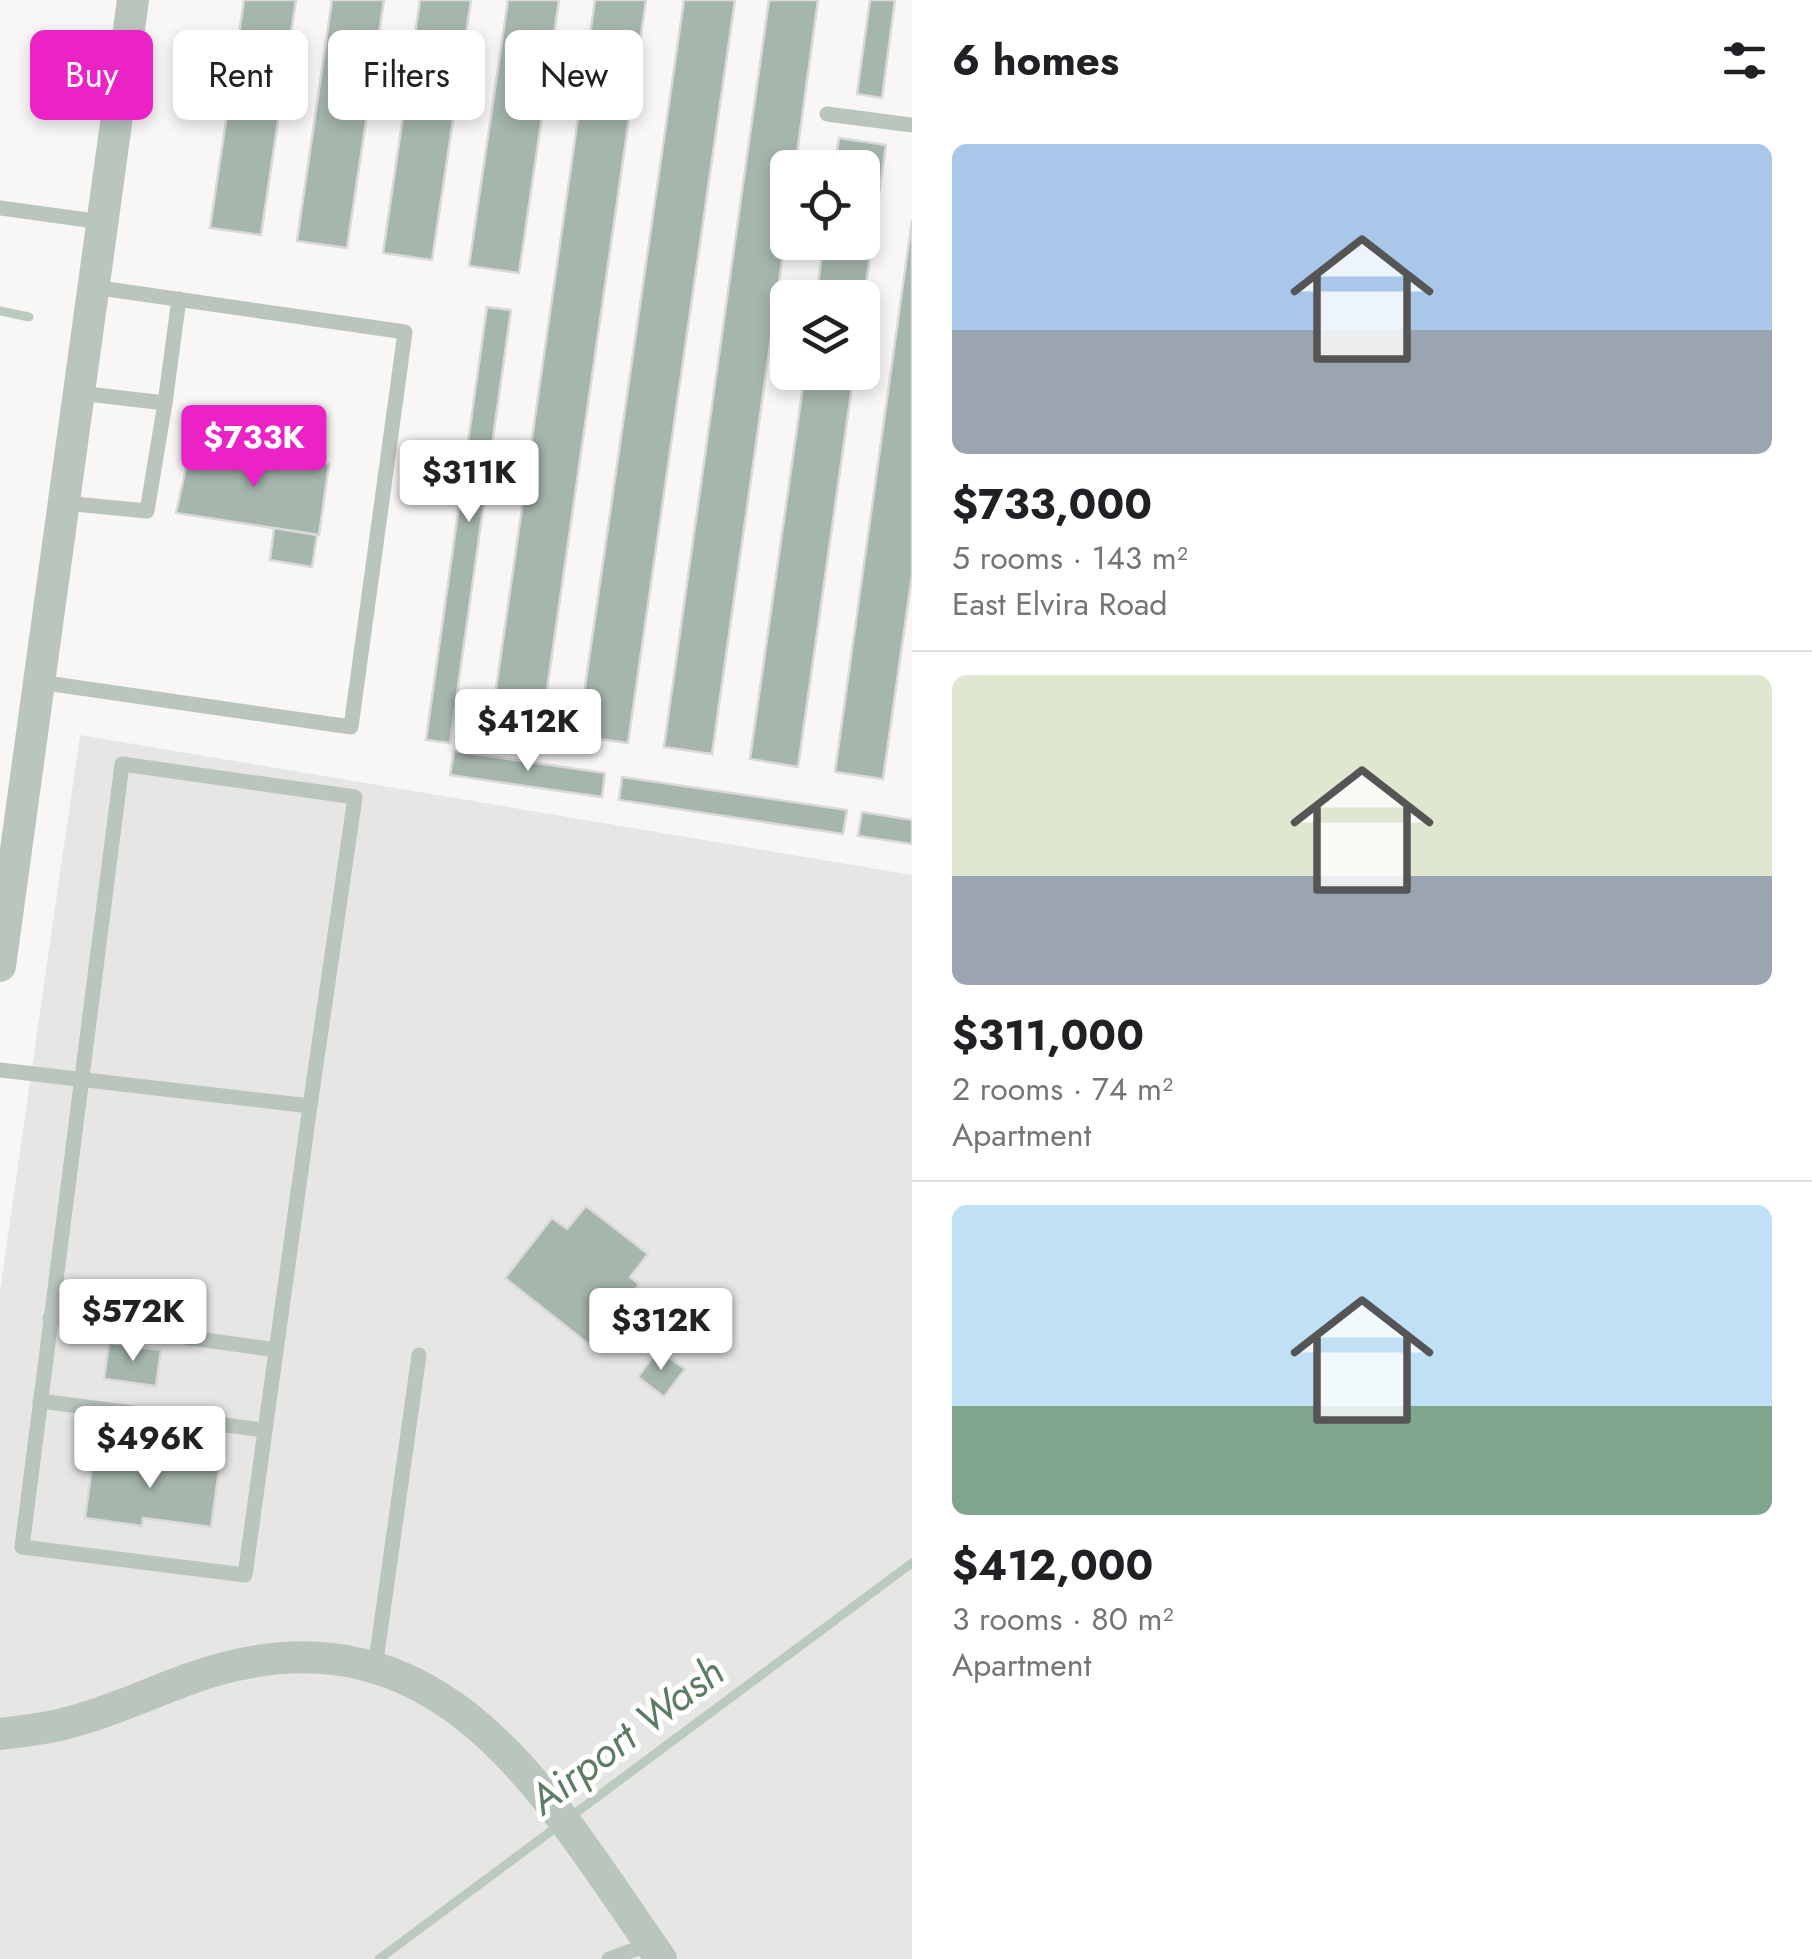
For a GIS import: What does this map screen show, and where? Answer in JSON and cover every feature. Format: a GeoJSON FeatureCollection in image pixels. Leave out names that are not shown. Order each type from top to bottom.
{"type":"FeatureCollection","features":[{"type":"Feature","properties":{"kind":"street"},"geometry":{"type":"LineString","coordinates":[[0,966],[133,0]]}},
{"type":"Feature","properties":{"kind":"street"},"geometry":{"type":"LineString","coordinates":[[0,1734],[68,1723],[231,1666],[305,1655],[375,1668],[442,1694],[522,1767],[656,1952]]}},
{"type":"Feature","properties":{"kind":"lane"},"geometry":{"type":"LineString","coordinates":[[827,114],[912,125]]}},
{"type":"Feature","properties":{"kind":"lane"},"geometry":{"type":"LineString","coordinates":[[0,208],[102,222]]}},
{"type":"Feature","properties":{"kind":"lane"},"geometry":{"type":"LineString","coordinates":[[39,682],[351,727],[405,332],[94,286]]}},
{"type":"Feature","properties":{"kind":"lane"},"geometry":{"type":"LineString","coordinates":[[64,504],[148,511],[179,299]]}},
{"type":"Feature","properties":{"kind":"lane"},"geometry":{"type":"LineString","coordinates":[[78,392],[165,403]]}},
{"type":"Feature","properties":{"kind":"lane"},"geometry":{"type":"LineString","coordinates":[[122,764],[354,796],[310,1106],[244,1575],[22,1546],[122,764]]}},
{"type":"Feature","properties":{"kind":"lane"},"geometry":{"type":"LineString","coordinates":[[0,1070],[310,1106]]}},
{"type":"Feature","properties":{"kind":"lane"},"geometry":{"type":"LineString","coordinates":[[50,1318],[276,1350]]}},
{"type":"Feature","properties":{"kind":"lane"},"geometry":{"type":"LineString","coordinates":[[375,1668],[419,1354]]}},
{"type":"Feature","properties":{"kind":"lane"},"geometry":{"type":"LineString","coordinates":[[40,1401],[264,1430]]}},
{"type":"Feature","properties":{"kind":"lane"},"geometry":{"type":"LineString","coordinates":[[609,1959],[656,1952]]}},
{"type":"Feature","properties":{"kind":"shaded area"},"geometry":{"type":"Polygon","coordinates":[[[80,735],[912,875],[912,1959],[0,1959],[0,1290],[80,735]]]}},
{"type":"Feature","properties":{"kind":"building"},"geometry":{"type":"Polygon","coordinates":[[[244,0],[296,0],[292,30],[240,30],[244,0]]]}},
{"type":"Feature","properties":{"kind":"building"},"geometry":{"type":"Polygon","coordinates":[[[332,0],[384,0],[380,30],[328,30],[328,120],[366,120],[347,248],[297,241],[332,0]]]}},
{"type":"Feature","properties":{"kind":"building"},"geometry":{"type":"Polygon","coordinates":[[[420,0],[471,0],[466,30],[416,30],[420,0]]]}},
{"type":"Feature","properties":{"kind":"building"},"geometry":{"type":"Polygon","coordinates":[[[508,0],[559,0],[555,30],[505,30],[505,120],[541,120],[519,273],[469,266],[508,0]]]}},
{"type":"Feature","properties":{"kind":"building"},"geometry":{"type":"Polygon","coordinates":[[[595,0],[646,0],[642,30],[591,30],[595,0]]]}},
{"type":"Feature","properties":{"kind":"building"},"geometry":{"type":"Polygon","coordinates":[[[684,0],[735,0],[628,743],[578,736],[684,0]]]}},
{"type":"Feature","properties":{"kind":"building"},"geometry":{"type":"Polygon","coordinates":[[[769,0],[818,0],[797,150],[770,150],[770,260],[782,260],[779,280],[770,280],[770,345],[712,754],[664,747],[769,0]]]}},
{"type":"Feature","properties":{"kind":"building"},"geometry":{"type":"Polygon","coordinates":[[[870,0],[895,0],[882,98],[857,94],[870,0]]]}},
{"type":"Feature","properties":{"kind":"building"},"geometry":{"type":"Polygon","coordinates":[[[226,120],[278,120],[261,235],[210,228],[226,120]]]}},
{"type":"Feature","properties":{"kind":"building"},"geometry":{"type":"Polygon","coordinates":[[[402,120],[453,120],[432,260],[383,253],[402,120]]]}},
{"type":"Feature","properties":{"kind":"building"},"geometry":{"type":"Polygon","coordinates":[[[578,120],[629,120],[541,731],[491,724],[578,120]]]}},
{"type":"Feature","properties":{"kind":"building"},"geometry":{"type":"Polygon","coordinates":[[[839,138],[886,145],[880,187],[880,150],[837,150],[839,138]]]}},
{"type":"Feature","properties":{"kind":"building"},"geometry":{"type":"Polygon","coordinates":[[[912,220],[912,575],[883,779],[835,772],[912,220]]]}},
{"type":"Feature","properties":{"kind":"building"},"geometry":{"type":"Polygon","coordinates":[[[821,260],[870,260],[867,280],[819,280],[821,260]]]}},
{"type":"Feature","properties":{"kind":"building"},"geometry":{"type":"Polygon","coordinates":[[[487,307],[511,310],[450,743],[426,740],[487,307]]]}},
{"type":"Feature","properties":{"kind":"building"},"geometry":{"type":"Polygon","coordinates":[[[802,390],[851,390],[798,767],[750,759],[802,390]]]}},
{"type":"Feature","properties":{"kind":"building"},"geometry":{"type":"Polygon","coordinates":[[[261,423],[302,428],[297,460],[257,454],[261,423]]]}},
{"type":"Feature","properties":{"kind":"building"},"geometry":{"type":"Polygon","coordinates":[[[191,445],[329,464],[319,535],[176,513],[191,445]]]}},
{"type":"Feature","properties":{"kind":"building"},"geometry":{"type":"Polygon","coordinates":[[[274,528],[317,535],[312,567],[270,560],[274,528]]]}},
{"type":"Feature","properties":{"kind":"building"},"geometry":{"type":"Polygon","coordinates":[[[454,751],[605,773],[602,797],[450,775],[454,751]]]}},
{"type":"Feature","properties":{"kind":"building"},"geometry":{"type":"Polygon","coordinates":[[[622,777],[847,810],[843,834],[619,800],[622,777]]]}},
{"type":"Feature","properties":{"kind":"building"},"geometry":{"type":"Polygon","coordinates":[[[862,812],[912,820],[912,844],[858,836],[862,812]]]}},
{"type":"Feature","properties":{"kind":"building"},"geometry":{"type":"Polygon","coordinates":[[[586,1206],[648,1254],[630,1277],[639,1284],[591,1346],[505,1278],[552,1218],[567,1229],[586,1206]]]}},
{"type":"Feature","properties":{"kind":"building"},"geometry":{"type":"Polygon","coordinates":[[[109,1343],[161,1350],[156,1386],[104,1379],[109,1343]]]}},
{"type":"Feature","properties":{"kind":"building"},"geometry":{"type":"Polygon","coordinates":[[[658,1350],[685,1369],[664,1397],[638,1377],[658,1350]]]}},
{"type":"Feature","properties":{"kind":"building"},"geometry":{"type":"Polygon","coordinates":[[[94,1452],[219,1470],[211,1527],[143,1518],[142,1526],[85,1518],[94,1452]]]}},
{"type":"Feature","properties":{"kind":"waterway"},"geometry":{"type":"LineString","coordinates":[[0,311],[29,317]]}},
{"type":"Feature","properties":{"kind":"waterway","name":"Airport Wash"},"geometry":{"type":"LineString","coordinates":[[379,1959],[912,1563]]}}]}
